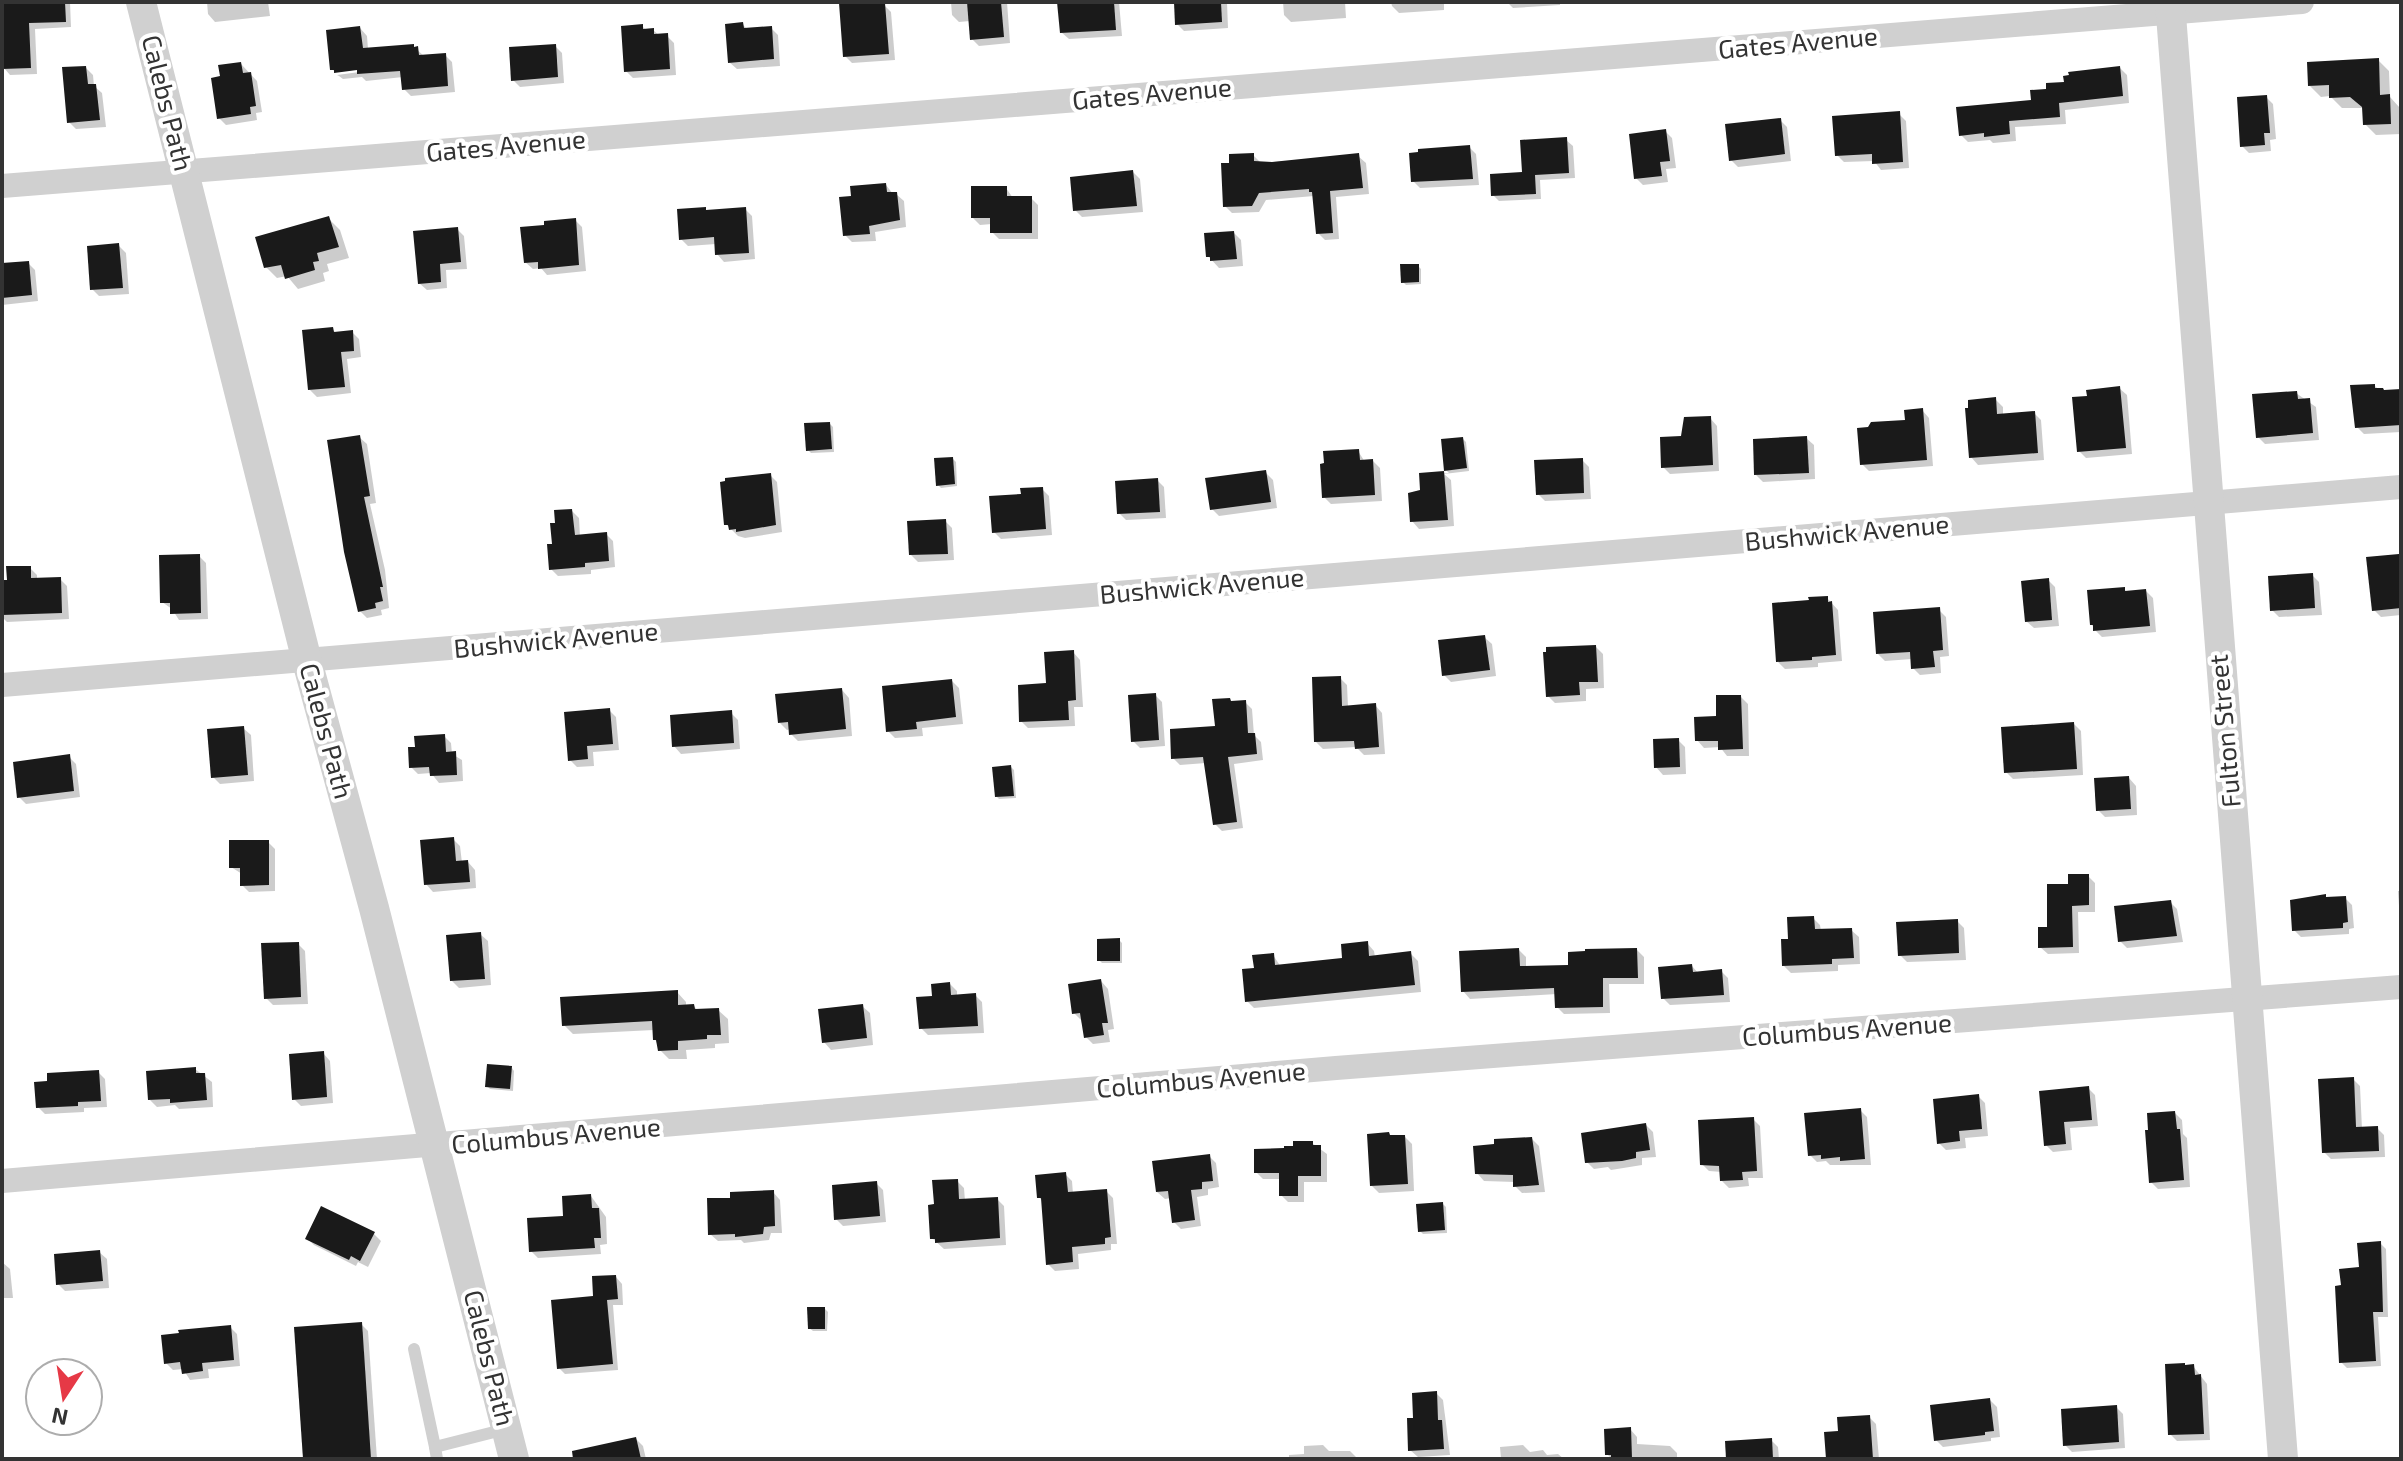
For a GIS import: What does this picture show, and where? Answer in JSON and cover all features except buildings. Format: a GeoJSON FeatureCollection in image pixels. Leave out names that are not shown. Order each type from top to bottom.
{"type":"FeatureCollection","features":[{"type":"Feature","properties":{"kind":"street","name":"Calebs Path"},"geometry":{"type":"LineString","coordinates":[[141,2],[307,661],[374,908],[514,1459]]}},
{"type":"Feature","properties":{"kind":"street","name":"Gates Avenue"},"geometry":{"type":"LineString","coordinates":[[2,186],[2170,8],[2302,2]]}},
{"type":"Feature","properties":{"kind":"street","name":"Fulton Street"},"geometry":{"type":"LineString","coordinates":[[2170,8],[2283,1459]]}},
{"type":"Feature","properties":{"kind":"street","name":"Bushwick Avenue"},"geometry":{"type":"LineString","coordinates":[[2,685],[2401,487]]}},
{"type":"Feature","properties":{"kind":"street","name":"Columbus Avenue"},"geometry":{"type":"LineString","coordinates":[[2,1181],[1336,1068],[2401,987]]}},
{"type":"Feature","properties":{"kind":"lane"},"geometry":{"type":"LineString","coordinates":[[414,1349],[436,1453],[506,1429]]}}]}
